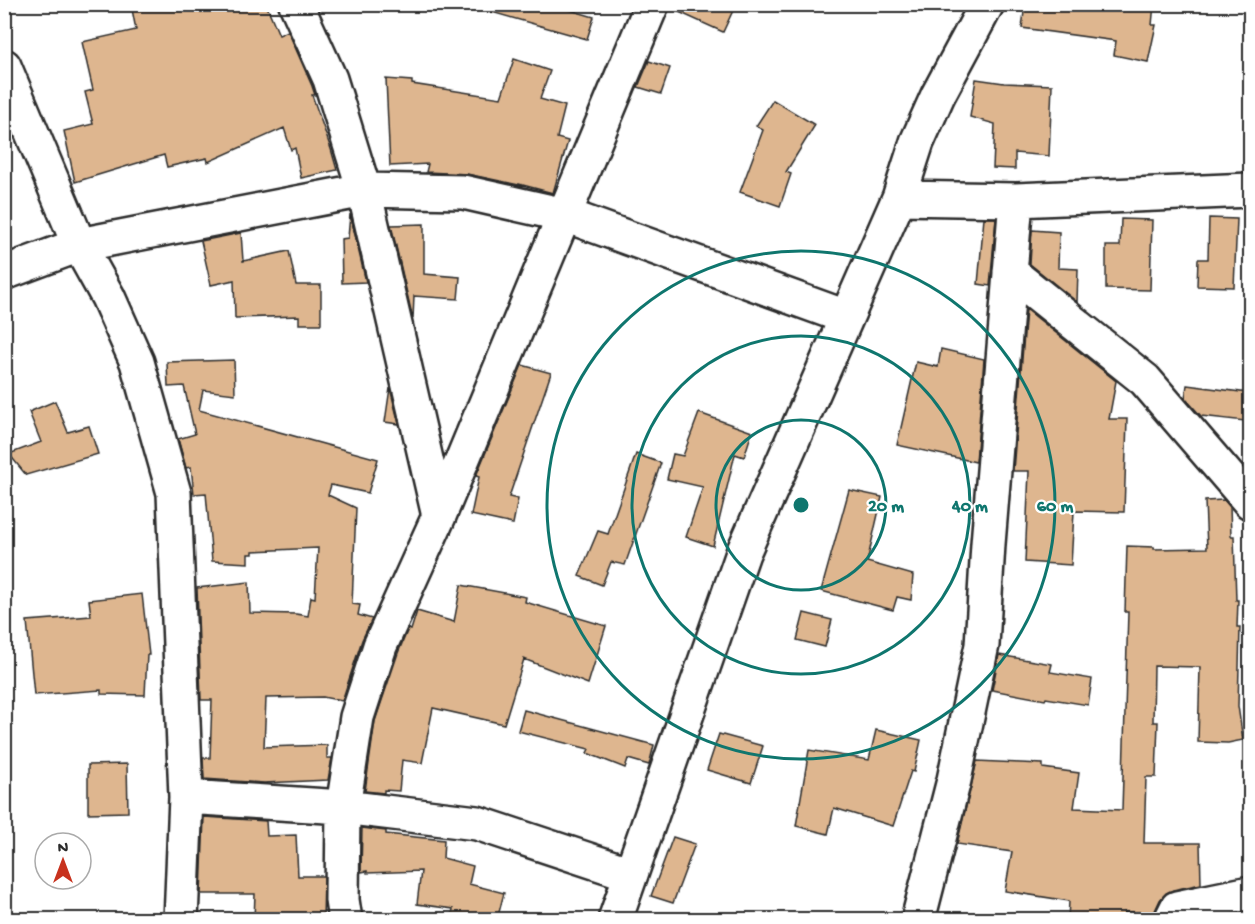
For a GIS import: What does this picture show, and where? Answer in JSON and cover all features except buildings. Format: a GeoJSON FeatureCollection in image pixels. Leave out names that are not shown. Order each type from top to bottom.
{"type":"FeatureCollection","features":[{"type":"Feature","properties":{"kind":"street"},"geometry":{"type":"LineString","coordinates":[[296,4],[330,79],[364,190],[439,516]]}},
{"type":"Feature","properties":{"kind":"street"},"geometry":{"type":"LineString","coordinates":[[345,920],[342,900],[343,807],[357,717],[377,656],[439,516],[652,4]]}},
{"type":"Feature","properties":{"kind":"street"},"geometry":{"type":"LineString","coordinates":[[615,920],[743,553],[899,198],[917,142],[938,95],[987,4]]}},
{"type":"Feature","properties":{"kind":"street"},"geometry":{"type":"LineString","coordinates":[[4,66],[79,245],[108,297],[137,362],[174,493],[186,797],[181,920]]}},
{"type":"Feature","properties":{"kind":"street"},"geometry":{"type":"LineString","coordinates":[[4,273],[79,245],[364,190],[463,192],[565,215],[846,317]]}},
{"type":"Feature","properties":{"kind":"street"},"geometry":{"type":"LineString","coordinates":[[899,198],[1016,200],[1251,190]]}},
{"type":"Feature","properties":{"kind":"street"},"geometry":{"type":"LineString","coordinates":[[918,920],[954,780],[982,645],[1016,200]]}},
{"type":"Feature","properties":{"kind":"street"},"geometry":{"type":"LineString","coordinates":[[1010,272],[1145,380],[1251,502]]}},
{"type":"Feature","properties":{"kind":"street"},"geometry":{"type":"LineString","coordinates":[[186,797],[343,807],[477,823],[631,873]]}},
{"type":"Feature","properties":{"kind":"street"},"geometry":{"type":"LineString","coordinates":[[1171,920],[1177,908],[1251,893]]}}]}
